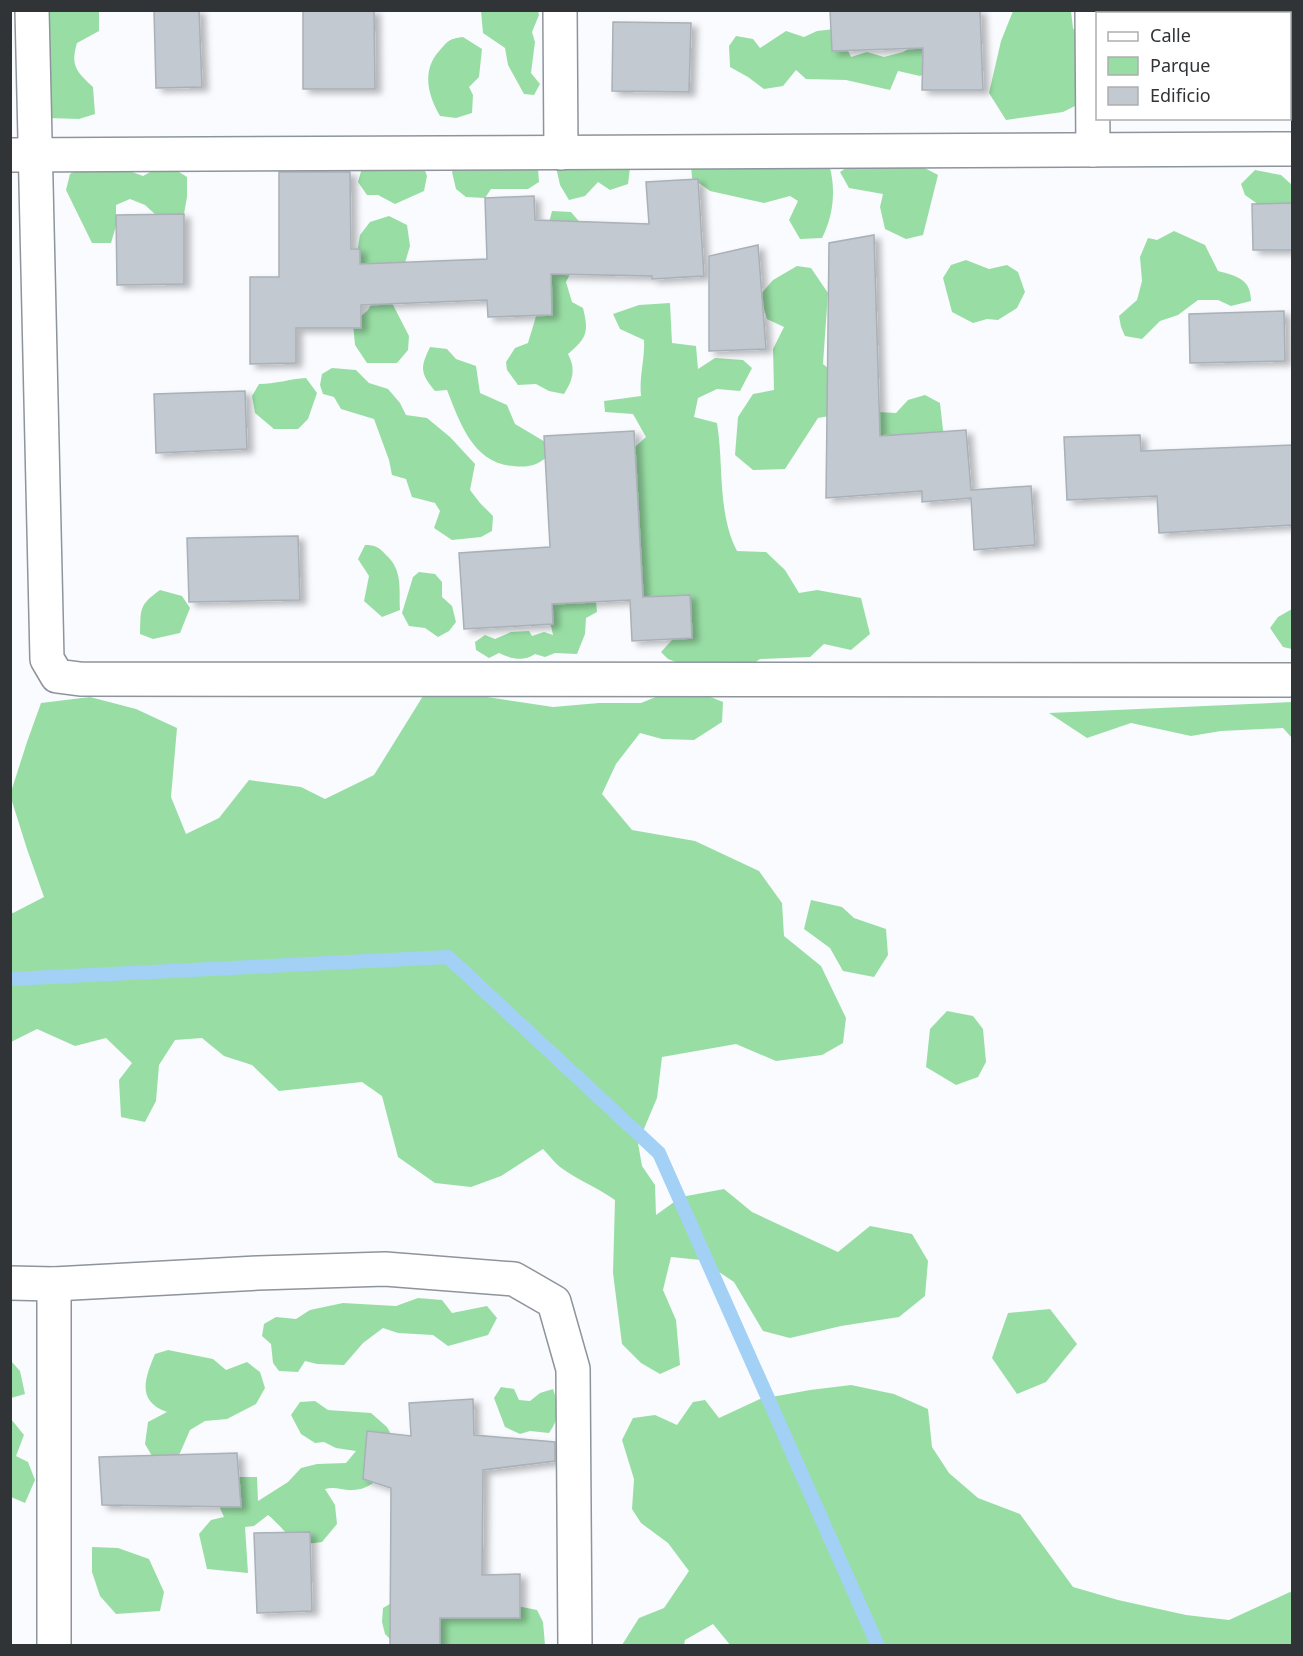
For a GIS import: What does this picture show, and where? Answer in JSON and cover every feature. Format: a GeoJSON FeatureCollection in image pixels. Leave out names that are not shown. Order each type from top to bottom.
{"type":"FeatureCollection","features":[{"type":"Feature","properties":{"kind":"street"},"geometry":{"type":"LineString","coordinates":[[32,10],[22,155],[47,659],[57,676],[92,679],[1293,680]]}},
{"type":"Feature","properties":{"kind":"street"},"geometry":{"type":"LineString","coordinates":[[560,10],[561,153]]}},
{"type":"Feature","properties":{"kind":"street"},"geometry":{"type":"LineString","coordinates":[[1092,10],[1093,150]]}},
{"type":"Feature","properties":{"kind":"street"},"geometry":{"type":"LineString","coordinates":[[22,155],[1293,149]]}},
{"type":"Feature","properties":{"kind":"street"},"geometry":{"type":"LineString","coordinates":[[10,1283],[54,1284],[385,1269],[514,1279],[554,1302],[573,1369],[575,1646]]}},
{"type":"Feature","properties":{"kind":"street"},"geometry":{"type":"LineString","coordinates":[[54,1284],[54,1646]]}},
{"type":"Feature","properties":{"kind":"green space"},"geometry":{"type":"Polygon","coordinates":[[[95,10],[99,12],[99,31],[77,43],[74,57],[79,73],[93,87],[95,114],[79,119],[47,118],[44,11],[95,10]]]}},
{"type":"Feature","properties":{"kind":"green space"},"geometry":{"type":"Polygon","coordinates":[[[481,11],[538,11],[539,15],[532,32],[535,42],[531,73],[540,84],[534,95],[524,94],[508,65],[505,48],[483,33],[481,11]]]}},
{"type":"Feature","properties":{"kind":"green space"},"geometry":{"type":"Polygon","coordinates":[[[1013,11],[1071,11],[1073,28],[1081,41],[1081,103],[1063,112],[1006,120],[989,93],[1001,41],[1013,11]]]}},
{"type":"Feature","properties":{"kind":"green space"},"geometry":{"type":"Polygon","coordinates":[[[835,29],[851,57],[867,52],[884,57],[903,52],[924,40],[940,65],[920,76],[898,71],[890,90],[846,80],[806,79],[796,70],[783,86],[764,89],[730,67],[729,46],[736,36],[753,39],[760,48],[786,31],[804,37],[817,31],[835,29]]]}},
{"type":"Feature","properties":{"kind":"green space"},"geometry":{"type":"Polygon","coordinates":[[[463,37],[482,49],[479,77],[469,87],[473,95],[472,113],[456,118],[440,116],[432,100],[428,83],[430,66],[448,42],[463,37]]]}},
{"type":"Feature","properties":{"kind":"green space"},"geometry":{"type":"Polygon","coordinates":[[[462,154],[538,168],[539,182],[528,189],[491,189],[485,198],[466,197],[456,189],[452,172],[462,154]]]}},
{"type":"Feature","properties":{"kind":"green space"},"geometry":{"type":"Polygon","coordinates":[[[421,160],[427,176],[424,191],[395,204],[378,195],[367,195],[358,182],[364,161],[421,160]]]}},
{"type":"Feature","properties":{"kind":"green space"},"geometry":{"type":"Polygon","coordinates":[[[858,160],[919,165],[938,175],[923,235],[906,239],[885,229],[880,207],[883,194],[849,188],[840,172],[858,160]]]}},
{"type":"Feature","properties":{"kind":"green space"},"geometry":{"type":"Polygon","coordinates":[[[106,162],[143,176],[159,167],[176,170],[187,177],[184,214],[156,215],[145,205],[130,199],[116,205],[116,226],[111,243],[92,243],[66,190],[70,174],[81,168],[106,162]]]}},
{"type":"Feature","properties":{"kind":"green space"},"geometry":{"type":"Polygon","coordinates":[[[819,162],[830,168],[833,186],[831,213],[822,238],[800,239],[789,220],[798,201],[790,196],[764,203],[710,191],[692,178],[691,164],[819,162]]]}},
{"type":"Feature","properties":{"kind":"green space"},"geometry":{"type":"Polygon","coordinates":[[[556,167],[630,168],[628,184],[610,190],[598,182],[585,196],[569,200],[560,185],[556,167]]]}},
{"type":"Feature","properties":{"kind":"green space"},"geometry":{"type":"Polygon","coordinates":[[[1255,170],[1281,175],[1292,185],[1292,204],[1266,210],[1245,195],[1241,184],[1255,170]]]}},
{"type":"Feature","properties":{"kind":"green space"},"geometry":{"type":"Polygon","coordinates":[[[552,211],[571,212],[582,225],[573,268],[566,282],[572,302],[583,308],[586,329],[583,339],[568,354],[572,374],[570,384],[564,394],[549,391],[536,384],[518,385],[507,370],[506,362],[515,348],[528,343],[536,317],[552,211]]]}},
{"type":"Feature","properties":{"kind":"green space"},"geometry":{"type":"Polygon","coordinates":[[[389,216],[407,225],[410,246],[405,263],[370,275],[356,259],[360,235],[370,222],[389,216]]]}},
{"type":"Feature","properties":{"kind":"green space"},"geometry":{"type":"Polygon","coordinates":[[[1174,231],[1205,245],[1218,271],[1237,277],[1246,283],[1251,301],[1231,306],[1218,300],[1198,300],[1178,315],[1160,321],[1142,339],[1125,336],[1119,316],[1137,300],[1142,281],[1140,257],[1148,238],[1157,240],[1174,231]]]}},
{"type":"Feature","properties":{"kind":"green space"},"geometry":{"type":"Polygon","coordinates":[[[966,260],[989,269],[1007,265],[1018,272],[1025,292],[1017,308],[998,320],[987,319],[973,323],[952,312],[943,278],[951,265],[966,260]]]}},
{"type":"Feature","properties":{"kind":"green space"},"geometry":{"type":"Polygon","coordinates":[[[797,266],[811,268],[828,293],[823,364],[843,380],[835,415],[818,418],[785,469],[753,470],[735,455],[738,417],[753,394],[774,390],[773,349],[784,327],[767,319],[760,295],[773,280],[797,266]]]}},
{"type":"Feature","properties":{"kind":"green space"},"geometry":{"type":"Polygon","coordinates":[[[375,298],[391,301],[409,336],[408,350],[397,363],[367,363],[355,345],[353,323],[368,310],[375,298]]]}},
{"type":"Feature","properties":{"kind":"green space"},"geometry":{"type":"Polygon","coordinates":[[[670,303],[672,343],[696,346],[698,369],[715,358],[743,360],[752,368],[740,391],[717,389],[698,398],[694,417],[717,423],[726,520],[737,551],[766,552],[785,570],[799,593],[817,590],[861,598],[870,634],[851,650],[824,644],[810,657],[760,659],[737,675],[699,671],[668,659],[661,652],[682,629],[652,612],[629,588],[625,456],[646,437],[633,414],[605,412],[604,401],[641,396],[644,340],[620,329],[613,314],[639,305],[670,303]]]}},
{"type":"Feature","properties":{"kind":"green space"},"geometry":{"type":"Polygon","coordinates":[[[430,347],[447,349],[456,359],[476,366],[480,393],[507,405],[515,424],[552,446],[551,454],[534,465],[519,467],[488,458],[478,449],[463,428],[447,390],[435,391],[426,379],[423,365],[430,347]]]}},
{"type":"Feature","properties":{"kind":"green space"},"geometry":{"type":"Polygon","coordinates":[[[332,368],[356,370],[369,383],[388,389],[400,403],[406,415],[427,418],[450,437],[475,464],[470,490],[493,516],[492,531],[481,537],[452,540],[434,528],[440,511],[435,503],[412,497],[406,479],[392,475],[374,419],[341,409],[334,397],[323,394],[320,385],[322,374],[332,368]]]}},
{"type":"Feature","properties":{"kind":"green space"},"geometry":{"type":"Polygon","coordinates":[[[306,378],[317,393],[308,419],[298,429],[274,429],[255,413],[252,396],[259,384],[306,378]]]}},
{"type":"Feature","properties":{"kind":"green space"},"geometry":{"type":"Polygon","coordinates":[[[925,395],[940,403],[944,439],[903,468],[863,421],[878,412],[896,413],[908,400],[925,395]]]}},
{"type":"Feature","properties":{"kind":"green space"},"geometry":{"type":"Polygon","coordinates":[[[365,545],[381,550],[398,573],[400,610],[382,617],[364,601],[369,576],[358,559],[365,545]]]}},
{"type":"Feature","properties":{"kind":"green space"},"geometry":{"type":"Polygon","coordinates":[[[419,572],[435,574],[442,582],[442,597],[452,606],[456,622],[449,631],[438,637],[425,628],[409,626],[402,613],[413,577],[419,572]]]}},
{"type":"Feature","properties":{"kind":"green space"},"geometry":{"type":"Polygon","coordinates":[[[160,590],[182,596],[190,608],[180,633],[153,639],[140,634],[141,613],[144,604],[160,590]]]}},
{"type":"Feature","properties":{"kind":"green space"},"geometry":{"type":"Polygon","coordinates":[[[595,592],[597,612],[586,618],[585,634],[577,654],[555,653],[545,657],[535,654],[517,659],[499,653],[489,658],[476,650],[475,642],[485,635],[495,639],[511,632],[529,631],[532,636],[544,632],[553,635],[549,617],[550,596],[595,592]]]}},
{"type":"Feature","properties":{"kind":"green space"},"geometry":{"type":"Polygon","coordinates":[[[1292,609],[1292,649],[1283,647],[1270,628],[1278,617],[1292,609]]]}},
{"type":"Feature","properties":{"kind":"green space"},"geometry":{"type":"Polygon","coordinates":[[[683,686],[723,702],[722,722],[694,740],[662,739],[640,733],[616,764],[602,794],[632,830],[695,841],[759,871],[782,903],[784,936],[821,966],[846,1018],[843,1043],[822,1055],[776,1061],[736,1044],[662,1057],[657,1098],[638,1143],[642,1166],[655,1185],[656,1215],[681,1197],[724,1189],[752,1212],[838,1252],[870,1226],[912,1234],[928,1261],[925,1296],[899,1317],[841,1326],[790,1338],[763,1331],[734,1282],[701,1260],[671,1257],[663,1290],[676,1320],[680,1365],[660,1374],[641,1363],[622,1344],[613,1273],[615,1200],[567,1172],[543,1149],[501,1176],[471,1187],[435,1183],[398,1157],[382,1096],[362,1082],[279,1091],[252,1065],[224,1056],[202,1038],[175,1040],[159,1065],[156,1101],[145,1122],[121,1117],[119,1080],[132,1063],[106,1038],[75,1046],[37,1029],[11,1042],[10,912],[13,913],[44,897],[10,795],[41,703],[90,697],[136,709],[177,728],[171,797],[186,834],[219,818],[249,780],[301,787],[325,799],[374,775],[428,688],[553,707],[599,703],[641,703],[683,686]]]}},
{"type":"Feature","properties":{"kind":"green space"},"geometry":{"type":"Polygon","coordinates":[[[1292,702],[1292,738],[1283,728],[1221,731],[1191,736],[1131,723],[1087,738],[1049,713],[1292,702]]]}},
{"type":"Feature","properties":{"kind":"green space"},"geometry":{"type":"Polygon","coordinates":[[[811,900],[842,907],[854,918],[886,929],[888,955],[874,977],[843,971],[830,948],[804,929],[811,900]]]}},
{"type":"Feature","properties":{"kind":"green space"},"geometry":{"type":"Polygon","coordinates":[[[947,1011],[973,1016],[983,1029],[986,1062],[978,1077],[956,1085],[926,1067],[930,1029],[947,1011]]]}},
{"type":"Feature","properties":{"kind":"green space"},"geometry":{"type":"Polygon","coordinates":[[[418,1298],[442,1300],[452,1313],[487,1306],[497,1318],[488,1335],[448,1346],[433,1335],[398,1333],[383,1328],[363,1343],[344,1365],[305,1361],[298,1372],[279,1371],[273,1363],[271,1344],[262,1336],[264,1324],[276,1317],[296,1319],[310,1310],[343,1303],[396,1306],[418,1298]]]}},
{"type":"Feature","properties":{"kind":"green space"},"geometry":{"type":"Polygon","coordinates":[[[1050,1309],[1077,1344],[1046,1382],[1017,1394],[992,1358],[1008,1313],[1050,1309]]]}},
{"type":"Feature","properties":{"kind":"green space"},"geometry":{"type":"Polygon","coordinates":[[[168,1350],[213,1359],[226,1370],[247,1362],[260,1372],[265,1388],[256,1404],[227,1419],[205,1421],[190,1430],[180,1453],[169,1462],[152,1456],[145,1444],[148,1422],[167,1412],[151,1402],[147,1395],[146,1380],[155,1354],[168,1350]]]}},
{"type":"Feature","properties":{"kind":"green space"},"geometry":{"type":"Polygon","coordinates":[[[11,1361],[20,1371],[25,1394],[11,1398],[11,1361]]]}},
{"type":"Feature","properties":{"kind":"green space"},"geometry":{"type":"Polygon","coordinates":[[[851,1385],[894,1394],[928,1409],[932,1447],[949,1473],[978,1498],[1020,1514],[1073,1587],[1186,1615],[1229,1620],[1290,1592],[1292,1593],[1292,1645],[731,1646],[713,1624],[685,1640],[684,1645],[622,1645],[639,1618],[664,1608],[689,1571],[668,1543],[641,1523],[632,1509],[634,1479],[622,1440],[633,1418],[655,1415],[677,1425],[693,1402],[705,1400],[719,1418],[760,1399],[851,1385]]]}},
{"type":"Feature","properties":{"kind":"green space"},"geometry":{"type":"Polygon","coordinates":[[[501,1387],[514,1389],[519,1400],[530,1401],[540,1393],[553,1389],[557,1412],[549,1433],[530,1431],[520,1434],[505,1427],[494,1398],[501,1387]]]}},
{"type":"Feature","properties":{"kind":"green space"},"geometry":{"type":"Polygon","coordinates":[[[315,1401],[328,1410],[371,1413],[387,1427],[398,1447],[386,1469],[376,1481],[362,1489],[325,1489],[335,1505],[337,1524],[322,1542],[303,1543],[291,1538],[268,1515],[254,1526],[245,1527],[248,1573],[207,1569],[199,1534],[211,1520],[224,1517],[220,1508],[227,1482],[239,1477],[257,1477],[258,1501],[288,1482],[301,1468],[317,1464],[346,1463],[356,1451],[336,1448],[324,1442],[315,1443],[301,1434],[291,1415],[300,1402],[315,1401]]]}},
{"type":"Feature","properties":{"kind":"green space"},"geometry":{"type":"Polygon","coordinates":[[[11,1419],[24,1435],[16,1456],[28,1462],[35,1480],[25,1503],[11,1497],[11,1419]]]}},
{"type":"Feature","properties":{"kind":"green space"},"geometry":{"type":"Polygon","coordinates":[[[92,1547],[118,1548],[149,1559],[164,1592],[160,1611],[116,1614],[100,1596],[92,1572],[92,1547]]]}},
{"type":"Feature","properties":{"kind":"green space"},"geometry":{"type":"Polygon","coordinates":[[[395,1601],[512,1605],[537,1610],[543,1622],[545,1645],[430,1645],[393,1642],[385,1634],[382,1622],[383,1608],[395,1601]]]}},
{"type":"Feature","properties":{"kind":"building"},"geometry":{"type":"Polygon","coordinates":[[[154,10],[199,10],[202,87],[156,88],[154,10]]]}},
{"type":"Feature","properties":{"kind":"building"},"geometry":{"type":"Polygon","coordinates":[[[303,10],[374,10],[375,89],[303,89],[303,10]]]}},
{"type":"Feature","properties":{"kind":"building"},"geometry":{"type":"Polygon","coordinates":[[[830,10],[980,10],[983,90],[922,90],[923,48],[832,51],[830,10]]]}},
{"type":"Feature","properties":{"kind":"building"},"geometry":{"type":"Polygon","coordinates":[[[613,22],[691,23],[689,92],[612,91],[613,22]]]}},
{"type":"Feature","properties":{"kind":"building"},"geometry":{"type":"Polygon","coordinates":[[[279,172],[350,172],[351,249],[360,249],[360,264],[487,259],[485,198],[534,196],[535,220],[649,224],[646,182],[698,179],[704,276],[652,279],[652,276],[551,274],[552,315],[488,317],[487,300],[361,305],[361,328],[296,328],[296,363],[250,364],[250,277],[279,277],[279,172]]]}},
{"type":"Feature","properties":{"kind":"building"},"geometry":{"type":"Polygon","coordinates":[[[1293,203],[1293,250],[1253,250],[1252,204],[1293,203]]]}},
{"type":"Feature","properties":{"kind":"building"},"geometry":{"type":"Polygon","coordinates":[[[184,214],[184,284],[117,285],[116,215],[184,214]]]}},
{"type":"Feature","properties":{"kind":"building"},"geometry":{"type":"Polygon","coordinates":[[[874,235],[880,436],[966,430],[971,490],[1031,486],[1035,545],[974,550],[971,498],[922,502],[922,491],[826,498],[829,243],[874,235]]]}},
{"type":"Feature","properties":{"kind":"building"},"geometry":{"type":"Polygon","coordinates":[[[758,245],[766,349],[709,351],[709,256],[758,245]]]}},
{"type":"Feature","properties":{"kind":"building"},"geometry":{"type":"Polygon","coordinates":[[[1284,311],[1285,361],[1190,363],[1189,314],[1284,311]]]}},
{"type":"Feature","properties":{"kind":"building"},"geometry":{"type":"Polygon","coordinates":[[[245,391],[247,449],[156,453],[154,394],[245,391]]]}},
{"type":"Feature","properties":{"kind":"building"},"geometry":{"type":"Polygon","coordinates":[[[634,431],[643,597],[690,595],[692,638],[632,641],[630,600],[552,604],[553,624],[464,629],[459,553],[550,547],[544,436],[634,431]]]}},
{"type":"Feature","properties":{"kind":"building"},"geometry":{"type":"Polygon","coordinates":[[[1140,435],[1141,451],[1293,445],[1293,525],[1159,533],[1157,496],[1067,500],[1064,437],[1140,435]]]}},
{"type":"Feature","properties":{"kind":"building"},"geometry":{"type":"Polygon","coordinates":[[[298,536],[300,600],[189,602],[187,538],[298,536]]]}},
{"type":"Feature","properties":{"kind":"building"},"geometry":{"type":"Polygon","coordinates":[[[473,1399],[474,1435],[555,1442],[555,1461],[483,1470],[482,1575],[520,1574],[520,1618],[440,1618],[440,1646],[390,1646],[391,1488],[363,1479],[367,1431],[411,1436],[409,1403],[473,1399]]]}},
{"type":"Feature","properties":{"kind":"building"},"geometry":{"type":"Polygon","coordinates":[[[237,1453],[241,1507],[102,1505],[99,1457],[237,1453]]]}},
{"type":"Feature","properties":{"kind":"building"},"geometry":{"type":"Polygon","coordinates":[[[310,1532],[312,1611],[257,1613],[254,1533],[310,1532]]]}},
{"type":"Feature","properties":{"kind":"waterway"},"geometry":{"type":"LineString","coordinates":[[10,979],[448,957],[659,1153],[878,1646]]}}]}
